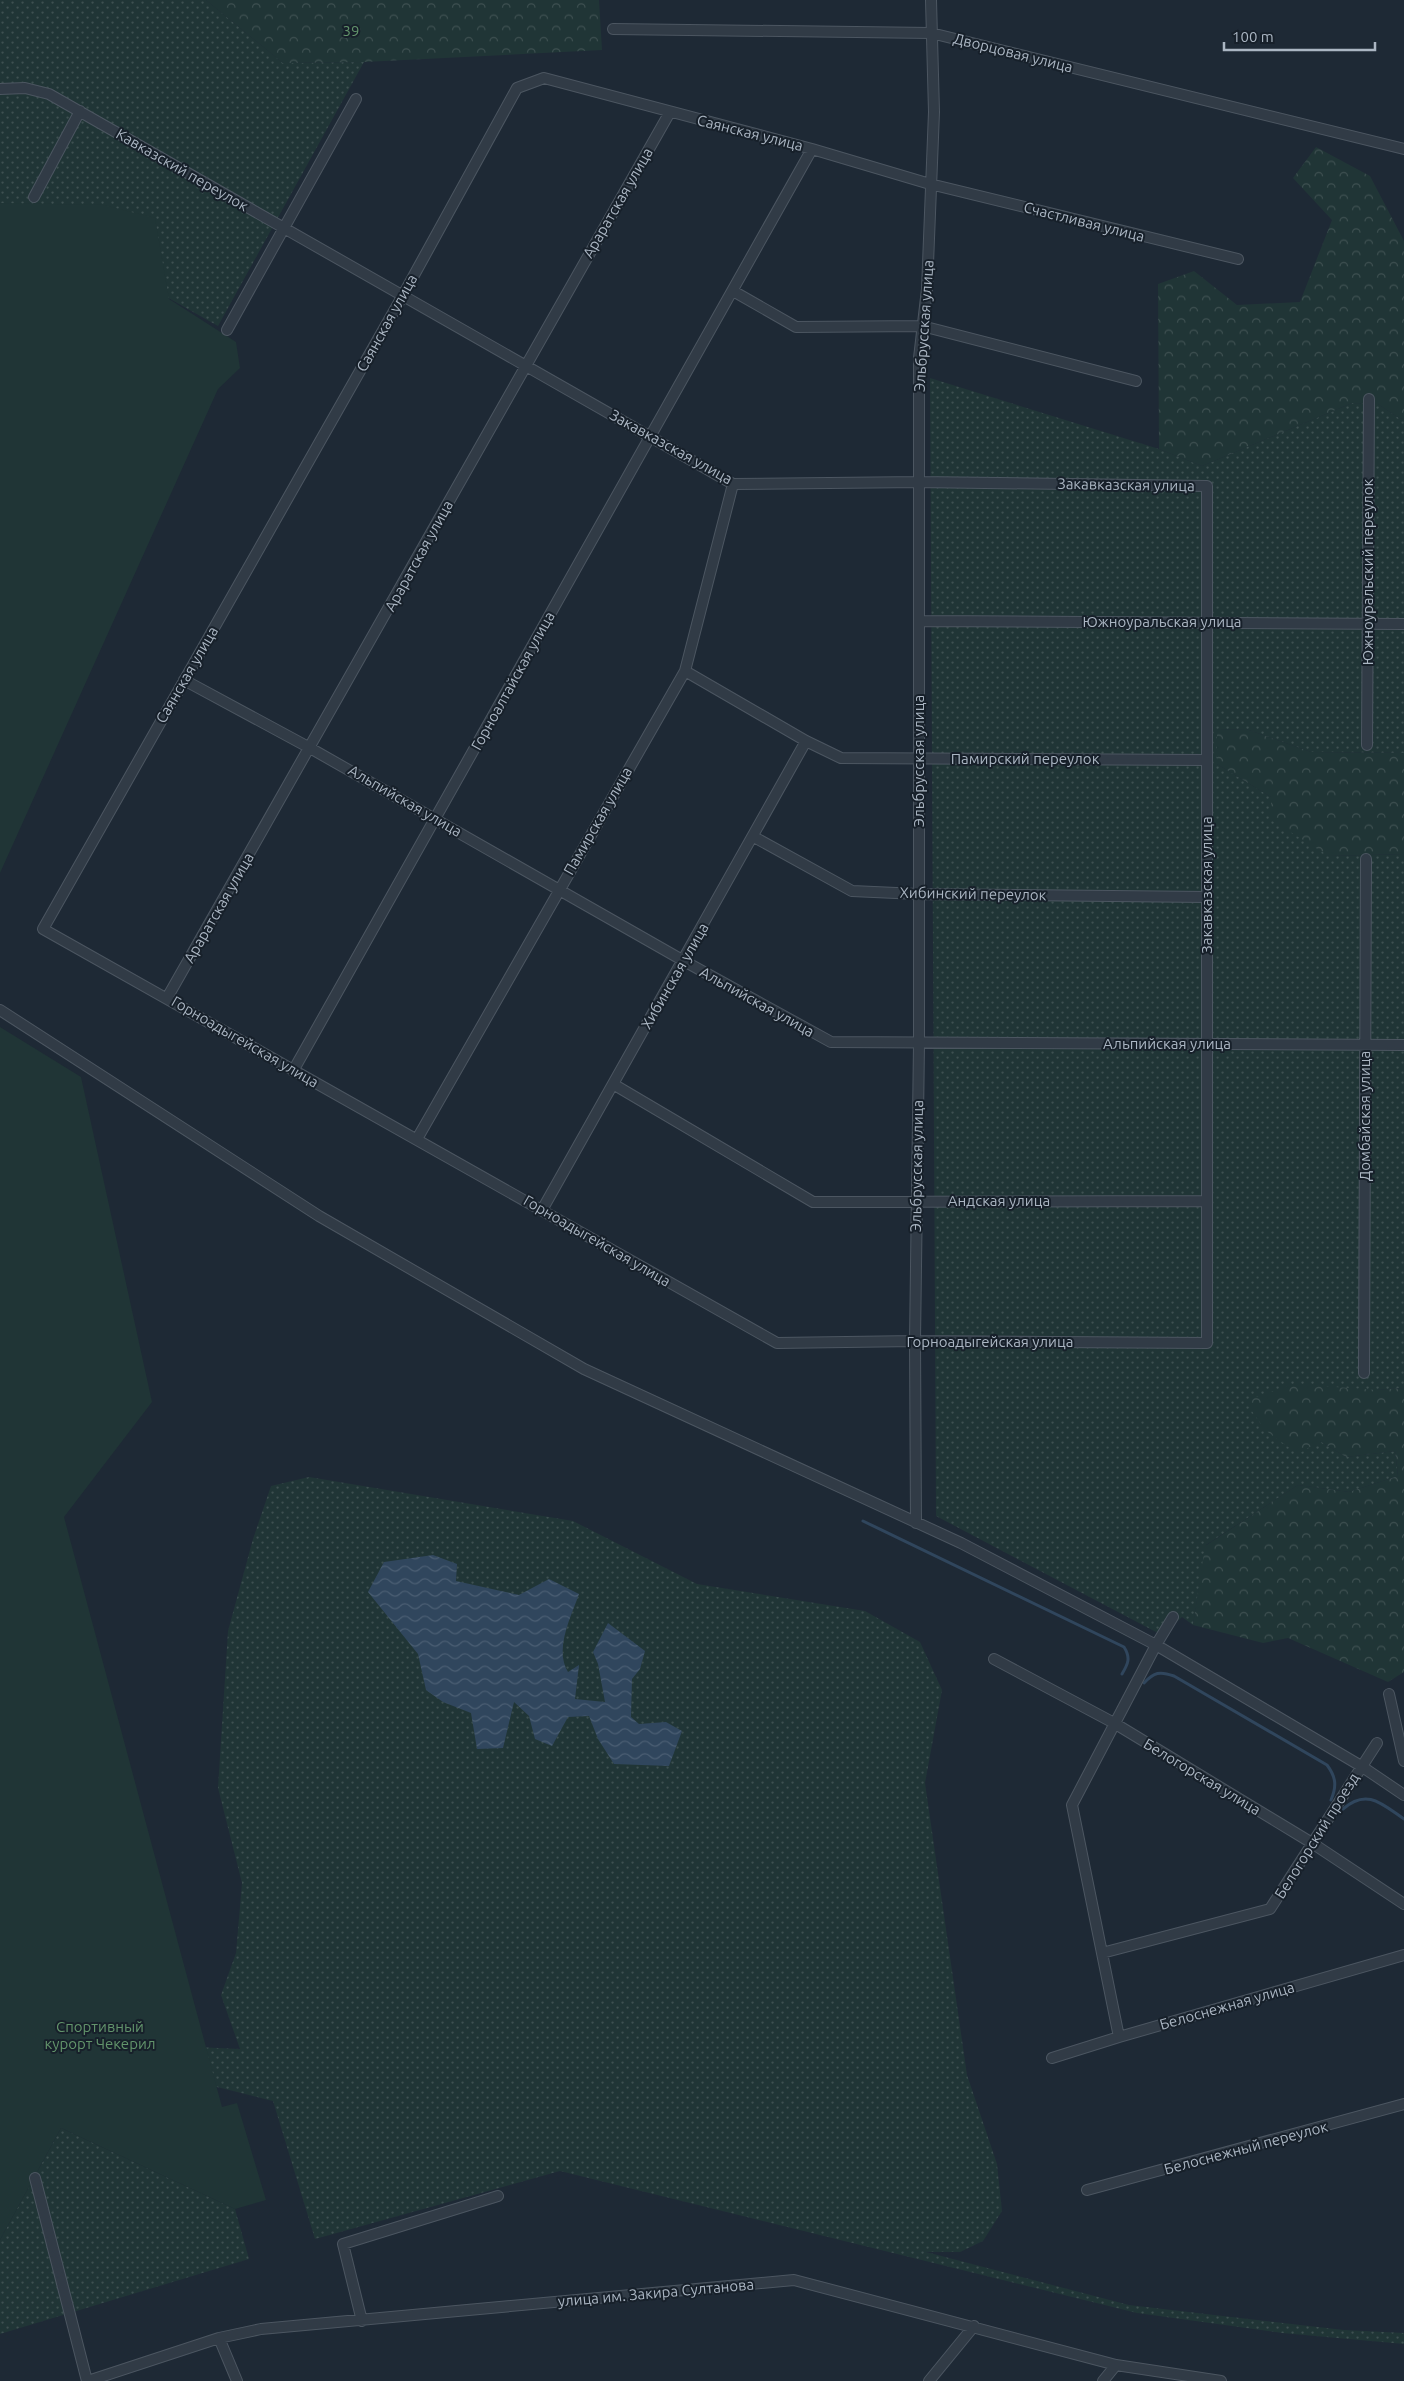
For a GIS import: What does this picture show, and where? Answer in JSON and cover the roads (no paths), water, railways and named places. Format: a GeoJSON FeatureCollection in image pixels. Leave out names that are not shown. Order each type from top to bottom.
{"type":"FeatureCollection","features":[{"type":"Feature","properties":{"kind":"street","name":"Эльбрусская улица"},"geometry":{"type":"LineString","coordinates":[[916,1523],[915,1341],[918,1201],[918,758],[920,621],[919,358],[927,289],[934,112],[931,0]]}},
{"type":"Feature","properties":{"kind":"street","name":"Дворцовая улица"},"geometry":{"type":"LineString","coordinates":[[613,29],[931,33],[1404,149]]}},
{"type":"Feature","properties":{"kind":"street","name":"Саянская улица"},"geometry":{"type":"LineString","coordinates":[[43,929],[402,297],[518,88],[544,78],[812,149],[930,184]]}},
{"type":"Feature","properties":{"kind":"street","name":"Кавказский переулок"},"geometry":{"type":"LineString","coordinates":[[0,89],[25,88],[49,94],[337,259]]}},
{"type":"Feature","properties":{"kind":"street"},"geometry":{"type":"LineString","coordinates":[[227,330],[356,100]]}},
{"type":"Feature","properties":{"kind":"street"},"geometry":{"type":"LineString","coordinates":[[34,197],[80,111]]}},
{"type":"Feature","properties":{"kind":"street","name":"Араратская улица"},"geometry":{"type":"LineString","coordinates":[[167,998],[670,112]]}},
{"type":"Feature","properties":{"kind":"street","name":"Горноалтайская улица"},"geometry":{"type":"LineString","coordinates":[[293,1071],[812,149]]}},
{"type":"Feature","properties":{"kind":"street","name":"Счастливая улица"},"geometry":{"type":"LineString","coordinates":[[930,184],[1238,259]]}},
{"type":"Feature","properties":{"kind":"street","name":"Закавказская улица"},"geometry":{"type":"LineString","coordinates":[[337,259],[651,435],[733,484],[920,482],[1207,486],[1206,1344]]}},
{"type":"Feature","properties":{"kind":"street"},"geometry":{"type":"LineString","coordinates":[[733,291],[796,327],[922,326],[1136,381]]}},
{"type":"Feature","properties":{"kind":"street","name":"Южноуральский переулок"},"geometry":{"type":"LineString","coordinates":[[1367,745],[1369,399]]}},
{"type":"Feature","properties":{"kind":"street","name":"Памирская улица"},"geometry":{"type":"LineString","coordinates":[[417,1139],[559,888],[685,671],[733,484]]}},
{"type":"Feature","properties":{"kind":"street","name":"Южноуральская улица"},"geometry":{"type":"LineString","coordinates":[[920,621],[1404,624]]}},
{"type":"Feature","properties":{"kind":"street","name":"Памирский переулок"},"geometry":{"type":"LineString","coordinates":[[685,671],[806,741],[841,758],[1207,760]]}},
{"type":"Feature","properties":{"kind":"street","name":"Альпийская улица"},"geometry":{"type":"LineString","coordinates":[[184,680],[310,748],[559,888],[684,961],[831,1042],[918,1044],[1404,1045]]}},
{"type":"Feature","properties":{"kind":"street","name":"Хибинская улица"},"geometry":{"type":"LineString","coordinates":[[542,1210],[754,837],[806,741]]}},
{"type":"Feature","properties":{"kind":"street","name":"Хибинский переулок"},"geometry":{"type":"LineString","coordinates":[[754,837],[852,891],[918,894],[1207,897]]}},
{"type":"Feature","properties":{"kind":"street","name":"Домбайская улица"},"geometry":{"type":"LineString","coordinates":[[1364,1372],[1366,859]]}},
{"type":"Feature","properties":{"kind":"street","name":"Горноадыгейская улица"},"geometry":{"type":"LineString","coordinates":[[43,929],[777,1343],[915,1341],[1206,1344]]}},
{"type":"Feature","properties":{"kind":"street"},"geometry":{"type":"LineString","coordinates":[[0,1010],[318,1216],[584,1369],[876,1502],[916,1523],[961,1543],[1156,1645],[1361,1766],[1404,1795]]}},
{"type":"Feature","properties":{"kind":"street","name":"Андская улица"},"geometry":{"type":"LineString","coordinates":[[613,1084],[813,1202],[1207,1202]]}},
{"type":"Feature","properties":{"kind":"street"},"geometry":{"type":"LineString","coordinates":[[1119,2037],[1072,1804],[1156,1645],[1173,1617]]}},
{"type":"Feature","properties":{"kind":"street","name":"Белогорская улица"},"geometry":{"type":"LineString","coordinates":[[994,1659],[1114,1723],[1312,1843],[1404,1904]]}},
{"type":"Feature","properties":{"kind":"street"},"geometry":{"type":"LineString","coordinates":[[1389,1694],[1404,1761]]}},
{"type":"Feature","properties":{"kind":"street","name":"Белогорский проезд"},"geometry":{"type":"LineString","coordinates":[[1102,1953],[1270,1909],[1377,1743]]}},
{"type":"Feature","properties":{"kind":"street","name":"Белоснежная улица"},"geometry":{"type":"LineString","coordinates":[[1052,2058],[1404,1954]]}},
{"type":"Feature","properties":{"kind":"street","name":"Белоснежный переулок"},"geometry":{"type":"LineString","coordinates":[[1087,2190],[1404,2104]]}},
{"type":"Feature","properties":{"kind":"street"},"geometry":{"type":"LineString","coordinates":[[35,2178],[87,2381]]}},
{"type":"Feature","properties":{"kind":"street"},"geometry":{"type":"LineString","coordinates":[[362,2321],[343,2244],[498,2196]]}},
{"type":"Feature","properties":{"kind":"street","name":"улица им. Закира Султанова"},"geometry":{"type":"LineString","coordinates":[[87,2381],[219,2338],[261,2329],[794,2280],[1116,2365],[1221,2381]]}},
{"type":"Feature","properties":{"kind":"street"},"geometry":{"type":"LineString","coordinates":[[929,2381],[974,2326]]}},
{"type":"Feature","properties":{"kind":"street"},"geometry":{"type":"LineString","coordinates":[[219,2338],[237,2381]]}},
{"type":"Feature","properties":{"kind":"street"},"geometry":{"type":"LineString","coordinates":[[1103,2381],[1116,2365]]}},
{"type":"Feature","properties":{"kind":"water"},"geometry":{"type":"Polygon","coordinates":[[[433,1555],[457,1564],[456,1581],[519,1595],[549,1579],[579,1594],[563,1643],[564,1663],[568,1672],[579,1665],[575,1699],[605,1702],[598,1664],[593,1652],[608,1623],[645,1651],[640,1669],[632,1679],[631,1717],[639,1724],[666,1722],[682,1731],[669,1766],[614,1764],[598,1739],[589,1716],[568,1717],[552,1746],[535,1739],[529,1716],[514,1702],[503,1748],[477,1749],[471,1713],[443,1702],[426,1690],[418,1654],[368,1592],[384,1562],[433,1555]]]}},
{"type":"Feature","properties":{"kind":"waterway"},"geometry":{"type":"LineString","coordinates":[[863,1521],[1124,1647],[1128,1661],[1122,1674]]}},
{"type":"Feature","properties":{"kind":"waterway"},"geometry":{"type":"LineString","coordinates":[[1144,1683],[1158,1673],[1174,1676],[1327,1765],[1335,1782],[1331,1800]]}},
{"type":"Feature","properties":{"kind":"waterway"},"geometry":{"type":"LineString","coordinates":[[1343,1809],[1360,1800],[1374,1800],[1404,1819]]}},
{"type":"Feature","properties":{"kind":"park label","name":"39"},"geometry":{"type":"Point","coordinates":[351,31]}},
{"type":"Feature","properties":{"kind":"park label","name":"Спортивный курорт Чекерил"},"geometry":{"type":"Point","coordinates":[100,2036]}}]}
